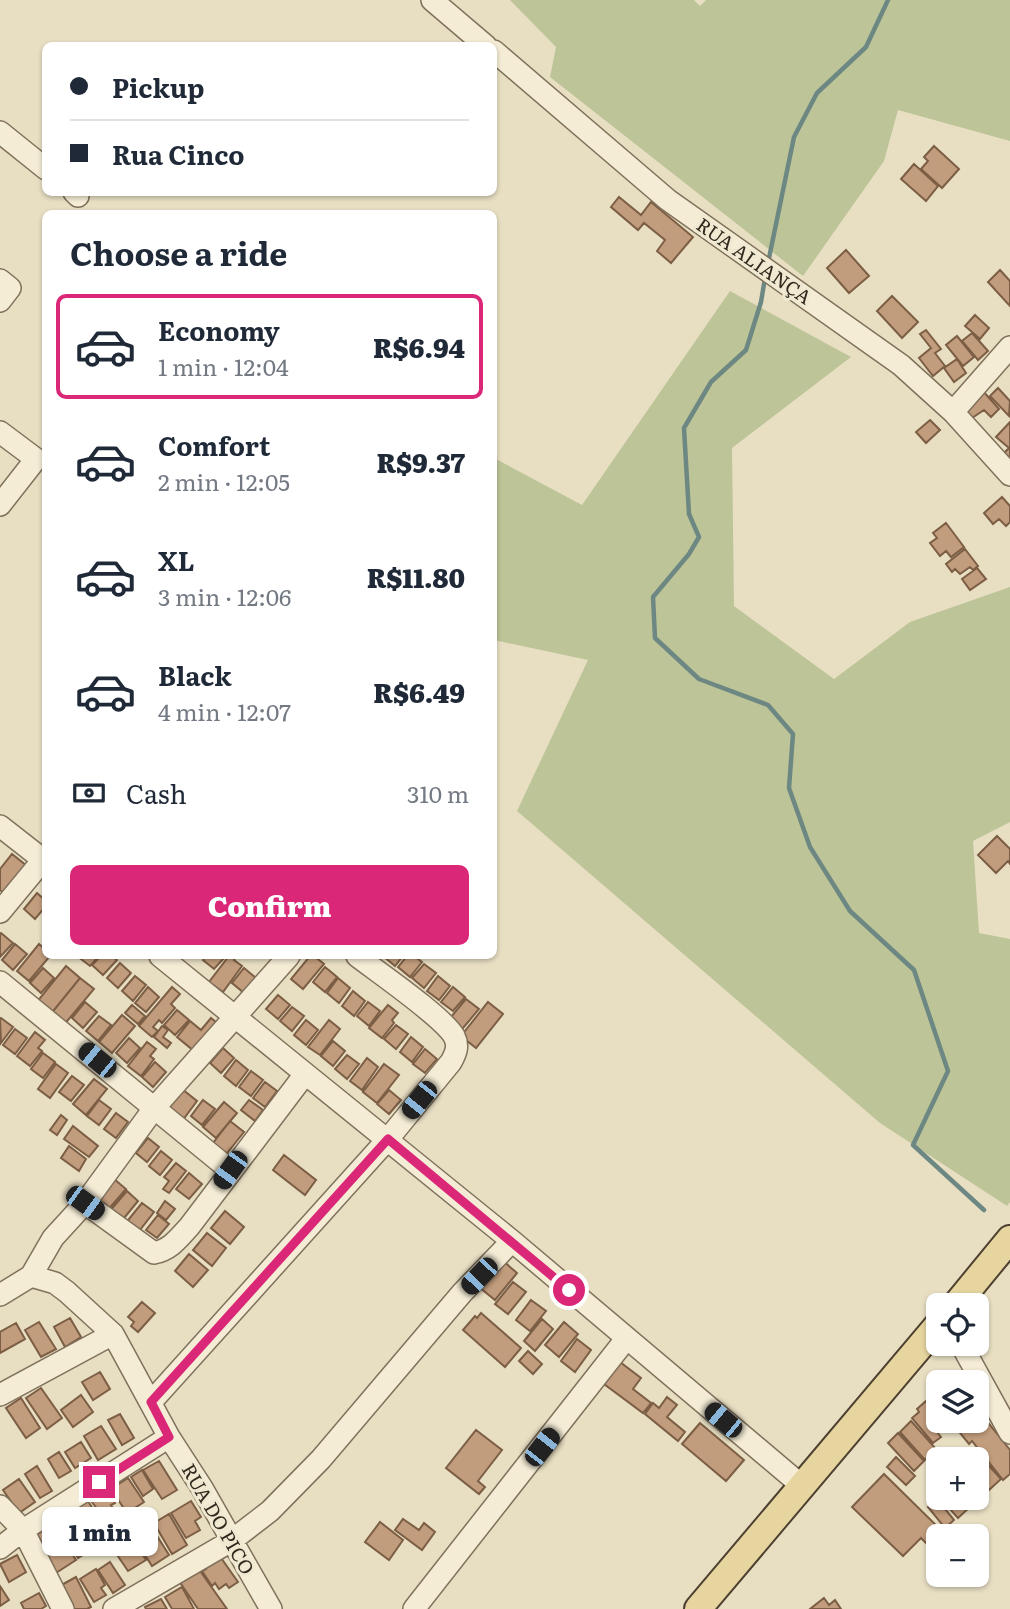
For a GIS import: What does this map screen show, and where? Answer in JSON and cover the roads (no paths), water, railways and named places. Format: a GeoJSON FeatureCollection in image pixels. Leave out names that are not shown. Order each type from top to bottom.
{"type":"FeatureCollection","features":[{"type":"Feature","properties":{"kind":"main road"},"geometry":{"type":"LineString","coordinates":[[966,1293],[1010,1240]]}},
{"type":"Feature","properties":{"kind":"main road"},"geometry":{"type":"LineString","coordinates":[[698,1609],[926,1339]]}},
{"type":"Feature","properties":{"kind":"street"},"geometry":{"type":"LineString","coordinates":[[432,0],[481,42]]}},
{"type":"Feature","properties":{"kind":"street","name":"RUA ALIANÇA"},"geometry":{"type":"LineString","coordinates":[[497,54],[668,200],[901,365],[953,411],[1010,475]]}},
{"type":"Feature","properties":{"kind":"street"},"geometry":{"type":"LineString","coordinates":[[0,132],[42,166]]}},
{"type":"Feature","properties":{"kind":"street"},"geometry":{"type":"LineString","coordinates":[[0,280],[9,288],[0,301]]}},
{"type":"Feature","properties":{"kind":"street"},"geometry":{"type":"LineString","coordinates":[[953,411],[1010,347]]}},
{"type":"Feature","properties":{"kind":"street"},"geometry":{"type":"LineString","coordinates":[[0,432],[36,459],[0,505]]}},
{"type":"Feature","properties":{"kind":"street"},"geometry":{"type":"LineString","coordinates":[[0,826],[42,859]]}},
{"type":"Feature","properties":{"kind":"street"},"geometry":{"type":"LineString","coordinates":[[0,912],[42,863]]}},
{"type":"Feature","properties":{"kind":"street"},"geometry":{"type":"LineString","coordinates":[[164,959],[512,1241],[801,1485]]}},
{"type":"Feature","properties":{"kind":"street"},"geometry":{"type":"LineString","coordinates":[[0,1295],[31,1276],[53,1238],[85,1203],[155,1107],[286,959]]}},
{"type":"Feature","properties":{"kind":"street"},"geometry":{"type":"LineString","coordinates":[[151,1402],[388,1139],[451,1062],[456,1052],[453,1035],[437,1018],[361,959]]}},
{"type":"Feature","properties":{"kind":"street"},"geometry":{"type":"LineString","coordinates":[[0,982],[230,1170]]}},
{"type":"Feature","properties":{"kind":"street"},"geometry":{"type":"LineString","coordinates":[[85,1203],[154,1253],[163,1251],[189,1227],[305,1074]]}},
{"type":"Feature","properties":{"kind":"street"},"geometry":{"type":"LineString","coordinates":[[114,1609],[231,1541],[270,1511],[321,1459],[462,1293],[512,1241]]}},
{"type":"Feature","properties":{"kind":"street","name":"RUA DO PICO"},"geometry":{"type":"LineString","coordinates":[[31,1276],[55,1283],[113,1335],[169,1437],[202,1488],[271,1609]]}},
{"type":"Feature","properties":{"kind":"street"},"geometry":{"type":"LineString","coordinates":[[0,1395],[113,1335]]}},
{"type":"Feature","properties":{"kind":"street"},"geometry":{"type":"LineString","coordinates":[[414,1609],[626,1339]]}},
{"type":"Feature","properties":{"kind":"street"},"geometry":{"type":"LineString","coordinates":[[968,1356],[1010,1433]]}},
{"type":"Feature","properties":{"kind":"street"},"geometry":{"type":"LineString","coordinates":[[0,1548],[23,1530],[169,1437]]}},
{"type":"Feature","properties":{"kind":"street"},"geometry":{"type":"LineString","coordinates":[[0,1506],[23,1530],[62,1609]]}},
{"type":"Feature","properties":{"kind":"waterway"},"geometry":{"type":"LineString","coordinates":[[768,263],[794,137],[817,93],[866,47],[888,0]]}},
{"type":"Feature","properties":{"kind":"waterway"},"geometry":{"type":"LineString","coordinates":[[765,278],[761,302],[746,350],[711,382],[684,428],[689,514],[699,537],[689,554],[653,597],[655,638],[699,679],[768,705],[793,734],[789,788],[810,847],[850,911],[914,970],[948,1071],[913,1145],[984,1210]]}}]}
